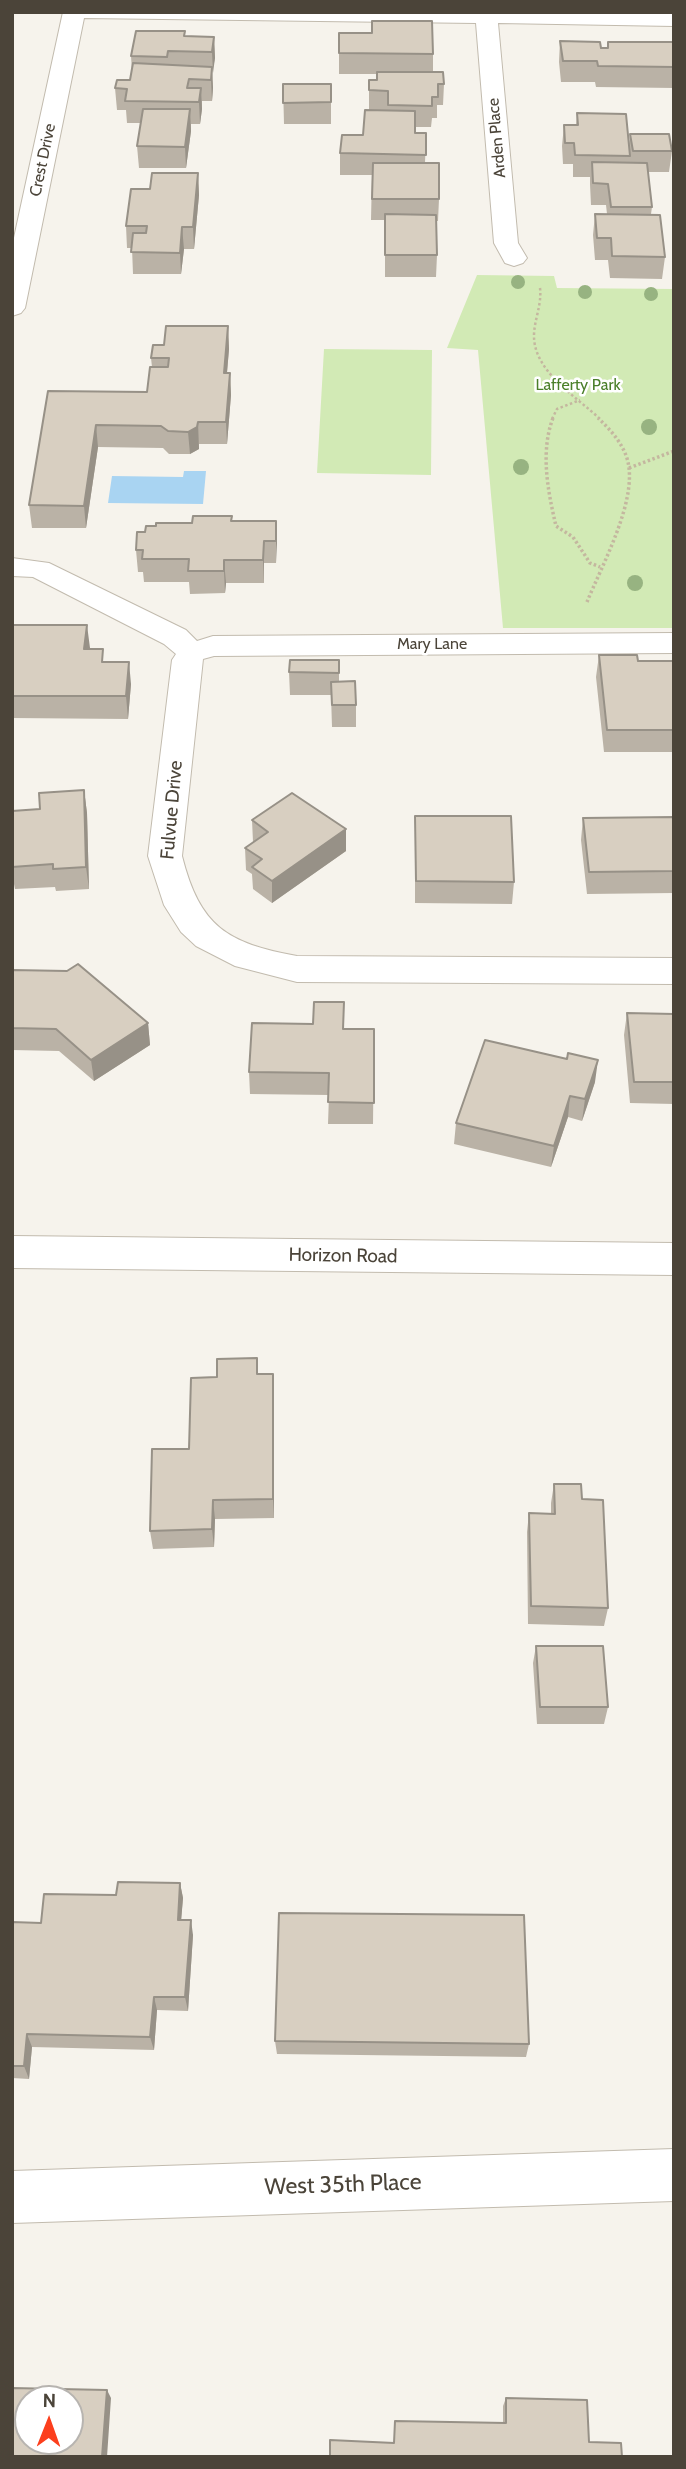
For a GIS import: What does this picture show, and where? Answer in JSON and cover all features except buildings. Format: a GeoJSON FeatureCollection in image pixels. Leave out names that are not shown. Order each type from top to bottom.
{"type":"FeatureCollection","features":[{"type":"Feature","properties":{"kind":"street","name":"Crest Drive"},"geometry":{"type":"LineString","coordinates":[[12,308],[74,12]]}},
{"type":"Feature","properties":{"kind":"street"},"geometry":{"type":"LineString","coordinates":[[87,12],[674,19]]}},
{"type":"Feature","properties":{"kind":"street","name":"Arden Place"},"geometry":{"type":"LineString","coordinates":[[486,16],[506,243],[514,258]]}},
{"type":"Feature","properties":{"kind":"street"},"geometry":{"type":"LineString","coordinates":[[12,567],[39,569],[175,637],[192,652]]}},
{"type":"Feature","properties":{"kind":"street","name":"Mary Lane"},"geometry":{"type":"LineString","coordinates":[[192,652],[213,646],[674,643]]}},
{"type":"Feature","properties":{"kind":"street","name":"Fulvue Drive"},"geometry":{"type":"LineString","coordinates":[[192,652],[187,660],[165,856],[177,901],[189,920],[233,954],[297,969],[674,971]]}},
{"type":"Feature","properties":{"kind":"street","name":"Horizon Road"},"geometry":{"type":"LineString","coordinates":[[13,1257],[674,1259]]}},
{"type":"Feature","properties":{"kind":"street","name":"West 35th Place"},"geometry":{"type":"LineString","coordinates":[[12,2197],[674,2175]]}},
{"type":"Feature","properties":{"kind":"path"},"geometry":{"type":"LineString","coordinates":[[514,258],[541,289],[533,326],[537,354],[547,370],[612,432],[627,458],[629,468],[622,510],[585,606],[585,643]]}},
{"type":"Feature","properties":{"kind":"path"},"geometry":{"type":"LineString","coordinates":[[580,400],[556,409],[549,423],[545,449],[556,526],[573,537],[590,563],[600,567]]}},
{"type":"Feature","properties":{"kind":"path"},"geometry":{"type":"LineString","coordinates":[[629,468],[645,460],[674,452]]}},
{"type":"Feature","properties":{"kind":"path"},"geometry":{"type":"LineString","coordinates":[[627,458],[645,460]]}},
{"type":"Feature","properties":{"kind":"green space","name":"Lafferty Park"},"geometry":{"type":"Polygon","coordinates":[[[477,275],[554,276],[557,288],[674,289],[674,628],[503,628],[478,350],[447,348],[477,275]]]}},
{"type":"Feature","properties":{"kind":"green space"},"geometry":{"type":"Polygon","coordinates":[[[324,349],[432,350],[431,475],[317,473],[324,349]]]}},
{"type":"Feature","properties":{"kind":"water"},"geometry":{"type":"Polygon","coordinates":[[[184,471],[206,471],[203,504],[108,503],[112,476],[183,477],[184,471]]]}}]}
